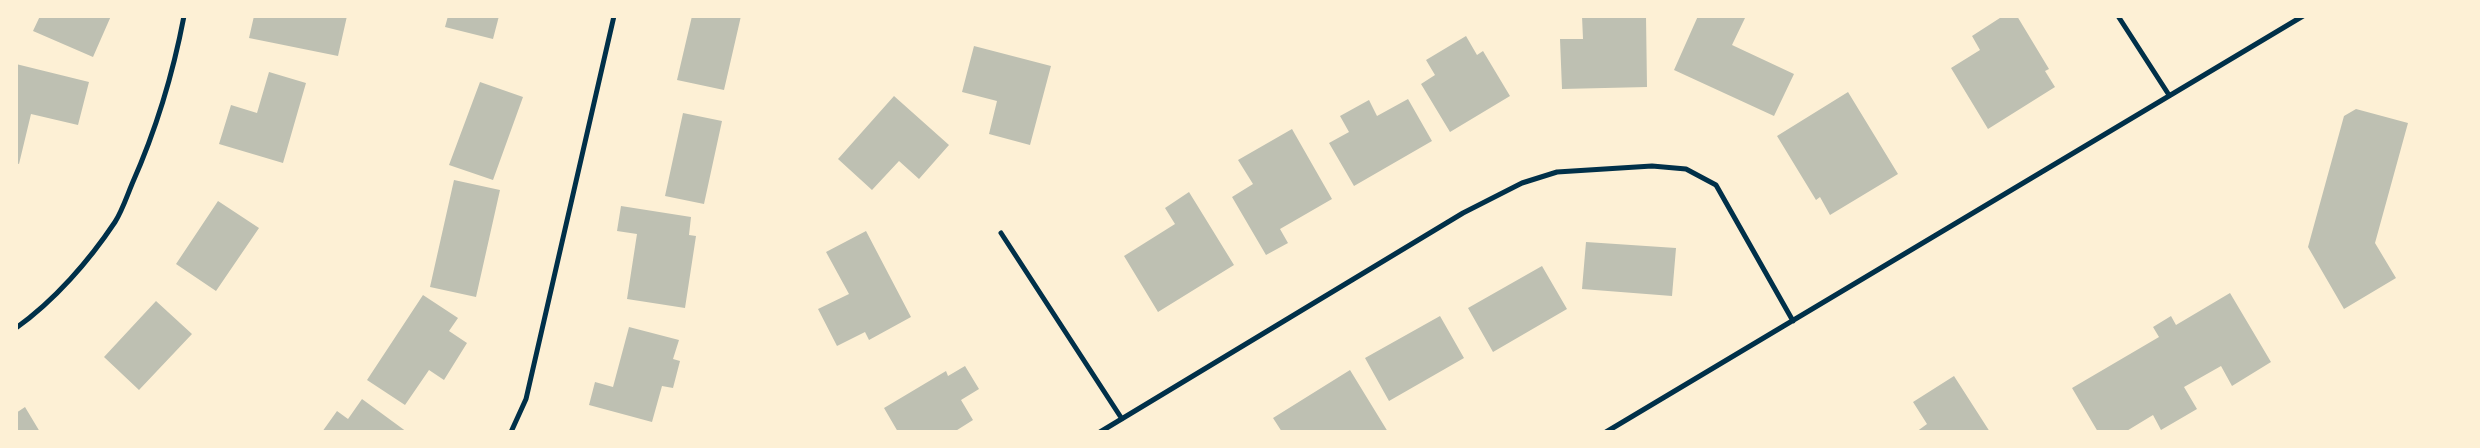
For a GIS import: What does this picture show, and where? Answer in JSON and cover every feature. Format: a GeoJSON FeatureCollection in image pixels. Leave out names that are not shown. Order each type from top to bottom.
{"type":"FeatureCollection","features":[{"type":"Feature","properties":{"kind":"street"},"geometry":{"type":"LineString","coordinates":[[16,328],[37,313],[80,267],[116,221],[143,160],[171,76],[184,16]]}},
{"type":"Feature","properties":{"kind":"street"},"geometry":{"type":"LineString","coordinates":[[511,432],[526,399],[614,16]]}},
{"type":"Feature","properties":{"kind":"street"},"geometry":{"type":"LineString","coordinates":[[2118,16],[2169,95]]}},
{"type":"Feature","properties":{"kind":"street"},"geometry":{"type":"LineString","coordinates":[[1606,432],[2303,16]]}},
{"type":"Feature","properties":{"kind":"street"},"geometry":{"type":"LineString","coordinates":[[1100,432],[1463,213],[1522,183],[1557,172],[1652,166],[1686,169],[1716,185],[1793,321]]}},
{"type":"Feature","properties":{"kind":"street"},"geometry":{"type":"LineString","coordinates":[[1001,233],[1122,419]]}},
{"type":"Feature","properties":{"kind":"building"},"geometry":{"type":"Polygon","coordinates":[[[40,16],[111,16],[93,57],[33,31],[40,16]]]}},
{"type":"Feature","properties":{"kind":"building"},"geometry":{"type":"Polygon","coordinates":[[[254,16],[347,16],[338,56],[249,38],[254,16]]]}},
{"type":"Feature","properties":{"kind":"building"},"geometry":{"type":"Polygon","coordinates":[[[448,16],[499,16],[493,39],[445,27],[448,16]]]}},
{"type":"Feature","properties":{"kind":"building"},"geometry":{"type":"Polygon","coordinates":[[[692,16],[741,16],[724,90],[677,80],[692,16]]]}},
{"type":"Feature","properties":{"kind":"building"},"geometry":{"type":"Polygon","coordinates":[[[1582,16],[1646,16],[1647,87],[1562,89],[1560,39],[1583,39],[1582,16]]]}},
{"type":"Feature","properties":{"kind":"building"},"geometry":{"type":"Polygon","coordinates":[[[1698,16],[1740,16],[1745,18],[1732,45],[1794,74],[1774,116],[1674,70],[1698,16]]]}},
{"type":"Feature","properties":{"kind":"building"},"geometry":{"type":"Polygon","coordinates":[[[2003,16],[2017,16],[2049,69],[2045,71],[2055,87],[1988,129],[1951,68],[1980,50],[1972,36],[2003,16]]]}},
{"type":"Feature","properties":{"kind":"building"},"geometry":{"type":"Polygon","coordinates":[[[1466,36],[1477,55],[1483,51],[1510,96],[1450,132],[1421,84],[1435,75],[1426,60],[1466,36]]]}},
{"type":"Feature","properties":{"kind":"building"},"geometry":{"type":"Polygon","coordinates":[[[974,46],[1051,66],[1030,145],[989,134],[997,101],[962,92],[974,46]]]}},
{"type":"Feature","properties":{"kind":"building"},"geometry":{"type":"Polygon","coordinates":[[[16,64],[89,82],[78,125],[31,114],[19,164],[16,163],[16,64]]]}},
{"type":"Feature","properties":{"kind":"building"},"geometry":{"type":"Polygon","coordinates":[[[269,72],[306,83],[283,163],[219,144],[231,105],[257,113],[269,72]]]}},
{"type":"Feature","properties":{"kind":"building"},"geometry":{"type":"Polygon","coordinates":[[[480,82],[523,97],[493,180],[449,165],[480,82]]]}},
{"type":"Feature","properties":{"kind":"building"},"geometry":{"type":"Polygon","coordinates":[[[1848,92],[1898,174],[1830,215],[1820,197],[1816,200],[1777,136],[1848,92]]]}},
{"type":"Feature","properties":{"kind":"building"},"geometry":{"type":"Polygon","coordinates":[[[894,96],[949,145],[919,179],[899,161],[872,190],[838,159],[894,96]]]}},
{"type":"Feature","properties":{"kind":"building"},"geometry":{"type":"Polygon","coordinates":[[[1408,99],[1432,141],[1354,186],[1329,143],[1349,132],[1340,116],[1369,100],[1377,116],[1408,99]]]}},
{"type":"Feature","properties":{"kind":"building"},"geometry":{"type":"Polygon","coordinates":[[[2356,109],[2408,123],[2375,243],[2396,278],[2344,309],[2308,247],[2344,116],[2356,109]]]}},
{"type":"Feature","properties":{"kind":"building"},"geometry":{"type":"Polygon","coordinates":[[[683,113],[722,121],[704,204],[665,196],[683,113]]]}},
{"type":"Feature","properties":{"kind":"building"},"geometry":{"type":"Polygon","coordinates":[[[1292,129],[1332,199],[1280,229],[1288,243],[1266,255],[1232,197],[1253,184],[1238,160],[1292,129]]]}},
{"type":"Feature","properties":{"kind":"building"},"geometry":{"type":"Polygon","coordinates":[[[454,180],[500,190],[476,297],[430,287],[454,180]]]}},
{"type":"Feature","properties":{"kind":"building"},"geometry":{"type":"Polygon","coordinates":[[[1189,192],[1234,265],[1158,312],[1124,256],[1175,224],[1165,208],[1189,192]]]}},
{"type":"Feature","properties":{"kind":"building"},"geometry":{"type":"Polygon","coordinates":[[[218,201],[259,228],[216,291],[176,264],[218,201]]]}},
{"type":"Feature","properties":{"kind":"building"},"geometry":{"type":"Polygon","coordinates":[[[621,206],[691,217],[689,235],[696,236],[685,308],[627,299],[637,234],[617,231],[621,206]]]}},
{"type":"Feature","properties":{"kind":"building"},"geometry":{"type":"Polygon","coordinates":[[[866,231],[911,317],[869,340],[865,332],[837,346],[818,309],[849,294],[826,252],[866,231]]]}},
{"type":"Feature","properties":{"kind":"building"},"geometry":{"type":"Polygon","coordinates":[[[1586,242],[1676,248],[1672,296],[1582,289],[1586,242]]]}},
{"type":"Feature","properties":{"kind":"building"},"geometry":{"type":"Polygon","coordinates":[[[1542,266],[1567,309],[1493,352],[1468,308],[1542,266]]]}},
{"type":"Feature","properties":{"kind":"building"},"geometry":{"type":"Polygon","coordinates":[[[2230,293],[2271,362],[2232,386],[2221,366],[2184,387],[2197,409],[2161,430],[2153,415],[2125,432],[2098,432],[2072,388],[2159,337],[2153,327],[2171,316],[2176,325],[2230,293]]]}},
{"type":"Feature","properties":{"kind":"building"},"geometry":{"type":"Polygon","coordinates":[[[423,295],[458,318],[449,331],[467,343],[444,380],[429,370],[405,405],[367,380],[423,295]]]}},
{"type":"Feature","properties":{"kind":"building"},"geometry":{"type":"Polygon","coordinates":[[[156,301],[192,334],[139,390],[104,357],[156,301]]]}},
{"type":"Feature","properties":{"kind":"building"},"geometry":{"type":"Polygon","coordinates":[[[1440,316],[1464,358],[1389,401],[1365,358],[1440,316]]]}},
{"type":"Feature","properties":{"kind":"building"},"geometry":{"type":"Polygon","coordinates":[[[629,327],[679,340],[673,359],[680,361],[673,388],[662,386],[652,422],[589,405],[595,382],[613,387],[629,327]]]}},
{"type":"Feature","properties":{"kind":"building"},"geometry":{"type":"Polygon","coordinates":[[[965,366],[979,389],[961,400],[973,420],[954,432],[898,432],[884,408],[946,371],[948,376],[965,366]]]}},
{"type":"Feature","properties":{"kind":"building"},"geometry":{"type":"Polygon","coordinates":[[[1350,370],[1388,432],[1282,432],[1273,418],[1350,370]]]}},
{"type":"Feature","properties":{"kind":"building"},"geometry":{"type":"Polygon","coordinates":[[[1954,376],[1990,432],[1916,432],[1927,424],[1913,402],[1954,376]]]}},
{"type":"Feature","properties":{"kind":"building"},"geometry":{"type":"Polygon","coordinates":[[[362,399],[407,432],[322,432],[337,411],[348,419],[362,399]]]}},
{"type":"Feature","properties":{"kind":"building"},"geometry":{"type":"Polygon","coordinates":[[[25,407],[40,432],[16,432],[16,413],[25,407]]]}}]}
